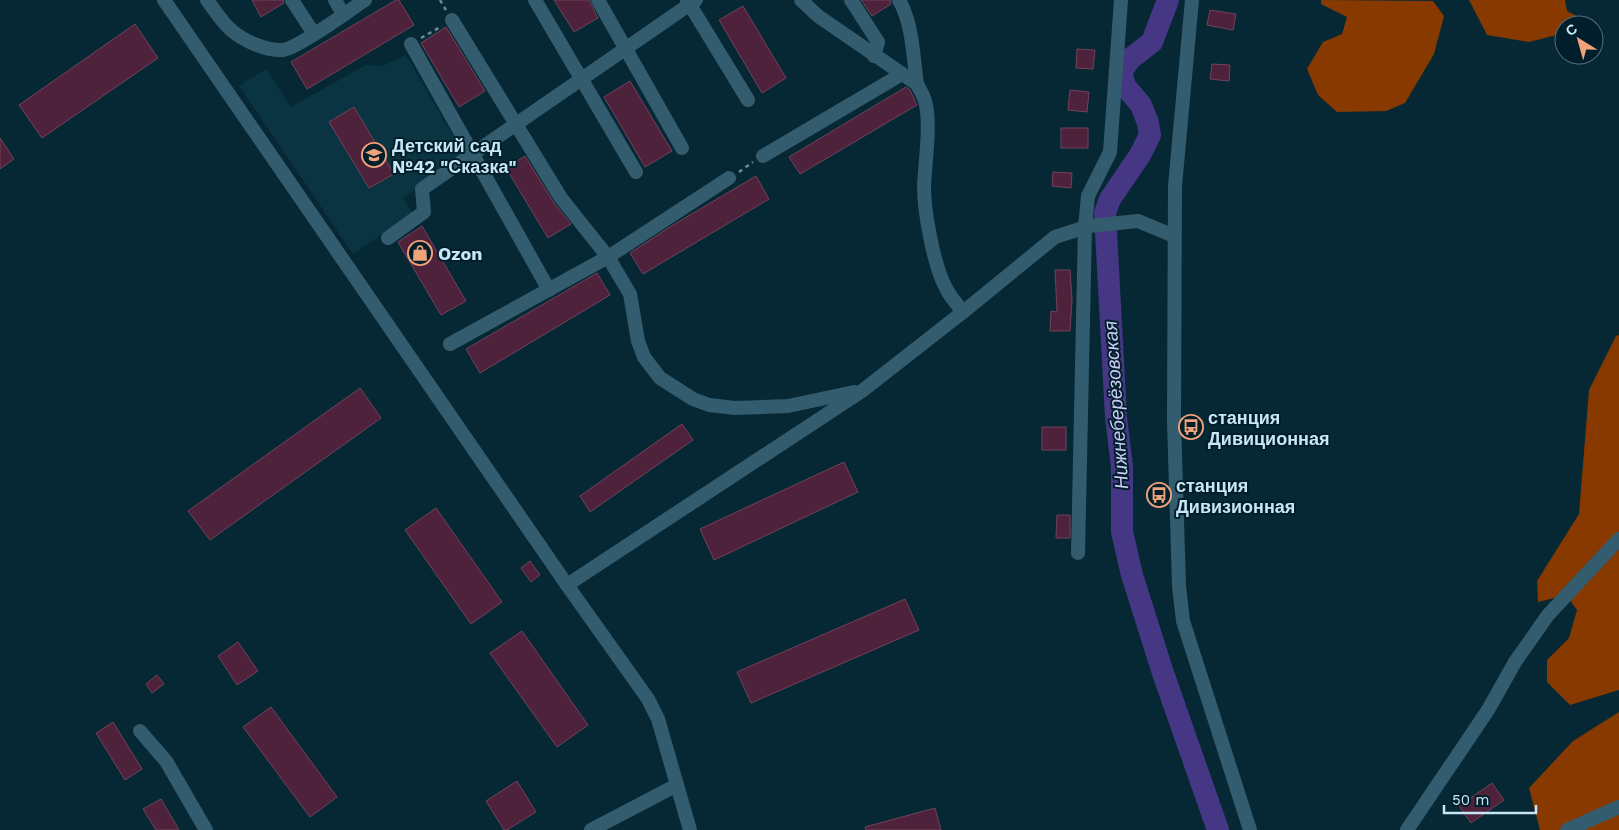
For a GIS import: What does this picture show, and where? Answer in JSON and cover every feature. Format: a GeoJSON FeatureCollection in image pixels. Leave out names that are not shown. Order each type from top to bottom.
{"type":"FeatureCollection","features":[{"type":"Feature","properties":{"kind":"street"},"geometry":{"type":"LineString","coordinates":[[164,0],[567,585],[648,699],[658,719],[690,830]]}},
{"type":"Feature","properties":{"kind":"street"},"geometry":{"type":"LineString","coordinates":[[207,0],[237,36],[260,46],[284,50],[314,34],[364,0]]}},
{"type":"Feature","properties":{"kind":"street"},"geometry":{"type":"LineString","coordinates":[[292,0],[314,34]]}},
{"type":"Feature","properties":{"kind":"street"},"geometry":{"type":"LineString","coordinates":[[335,0],[343,14]]}},
{"type":"Feature","properties":{"kind":"street"},"geometry":{"type":"LineString","coordinates":[[536,0],[636,172]]}},
{"type":"Feature","properties":{"kind":"street"},"geometry":{"type":"LineString","coordinates":[[598,0],[682,148]]}},
{"type":"Feature","properties":{"kind":"street"},"geometry":{"type":"LineString","coordinates":[[801,0],[818,16],[917,84]]}},
{"type":"Feature","properties":{"kind":"street"},"geometry":{"type":"LineString","coordinates":[[852,0],[878,42],[874,56]]}},
{"type":"Feature","properties":{"kind":"street"},"geometry":{"type":"LineString","coordinates":[[899,0],[903,7],[910,34],[917,84],[924,98],[926,113],[924,189],[934,251],[946,290],[963,312]]}},
{"type":"Feature","properties":{"kind":"street"},"geometry":{"type":"LineString","coordinates":[[1078,553],[1085,228],[1088,196],[1110,152],[1121,0]]}},
{"type":"Feature","properties":{"kind":"street"},"geometry":{"type":"LineString","coordinates":[[1192,0],[1175,186],[1174,421],[1179,586],[1184,621],[1250,830]]}},
{"type":"Feature","properties":{"kind":"street"},"geometry":{"type":"LineString","coordinates":[[388,238],[424,212],[422,189],[691,2],[748,100]]}},
{"type":"Feature","properties":{"kind":"street"},"geometry":{"type":"LineString","coordinates":[[452,20],[561,198],[608,257],[630,294],[638,341],[644,357],[660,378],[693,399],[709,405],[735,408],[788,406],[862,391]]}},
{"type":"Feature","properties":{"kind":"street"},"geometry":{"type":"LineString","coordinates":[[411,44],[548,290]]}},
{"type":"Feature","properties":{"kind":"street"},"geometry":{"type":"LineString","coordinates":[[763,156],[902,74]]}},
{"type":"Feature","properties":{"kind":"street"},"geometry":{"type":"LineString","coordinates":[[450,344],[608,257],[729,178]]}},
{"type":"Feature","properties":{"kind":"street"},"geometry":{"type":"LineString","coordinates":[[567,585],[862,391],[1055,237],[1085,228],[1138,222],[1174,236]]}},
{"type":"Feature","properties":{"kind":"street"},"geometry":{"type":"LineString","coordinates":[[1408,830],[1488,710],[1515,662],[1548,615],[1619,539]]}},
{"type":"Feature","properties":{"kind":"street"},"geometry":{"type":"LineString","coordinates":[[140,731],[166,761],[206,830]]}},
{"type":"Feature","properties":{"kind":"street"},"geometry":{"type":"LineString","coordinates":[[591,830],[677,785]]}},
{"type":"Feature","properties":{"kind":"street"},"geometry":{"type":"LineString","coordinates":[[1567,830],[1619,807]]}},
{"type":"Feature","properties":{"kind":"path"},"geometry":{"type":"LineString","coordinates":[[411,44],[452,20]]}},
{"type":"Feature","properties":{"kind":"path"},"geometry":{"type":"LineString","coordinates":[[729,178],[763,156]]}},
{"type":"Feature","properties":{"kind":"shaded area"},"geometry":{"type":"Polygon","coordinates":[[[1321,0],[1433,1],[1444,16],[1434,54],[1405,103],[1386,111],[1337,112],[1318,95],[1307,69],[1323,42],[1342,34],[1347,17],[1321,4],[1321,0]]]}},
{"type":"Feature","properties":{"kind":"shaded area"},"geometry":{"type":"Polygon","coordinates":[[[1469,0],[1565,0],[1567,11],[1575,15],[1554,15],[1554,36],[1529,42],[1487,35],[1469,0]]]}},
{"type":"Feature","properties":{"kind":"shaded area","name":"Детский сад №42 \"Сказка\""},"geometry":{"type":"Polygon","coordinates":[[[406,55],[463,153],[460,158],[403,198],[413,213],[353,254],[239,86],[266,69],[291,107],[366,65],[382,66],[406,55]]]}},
{"type":"Feature","properties":{"kind":"shaded area"},"geometry":{"type":"Polygon","coordinates":[[[1619,335],[1619,690],[1570,705],[1547,682],[1547,660],[1569,638],[1577,610],[1566,595],[1538,602],[1537,581],[1579,514],[1589,390],[1616,336],[1619,335]]]}},
{"type":"Feature","properties":{"kind":"shaded area"},"geometry":{"type":"Polygon","coordinates":[[[1619,712],[1619,830],[1540,830],[1529,788],[1573,741],[1619,712]]]}},
{"type":"Feature","properties":{"kind":"building"},"geometry":{"type":"Polygon","coordinates":[[[252,0],[283,0],[284,3],[261,17],[252,0]]]}},
{"type":"Feature","properties":{"kind":"building"},"geometry":{"type":"Polygon","coordinates":[[[399,0],[414,25],[307,89],[291,62],[399,0]]]}},
{"type":"Feature","properties":{"kind":"building"},"geometry":{"type":"Polygon","coordinates":[[[554,0],[589,0],[598,18],[574,32],[554,0]]]}},
{"type":"Feature","properties":{"kind":"building"},"geometry":{"type":"Polygon","coordinates":[[[861,0],[890,0],[891,4],[872,16],[861,0]]]}},
{"type":"Feature","properties":{"kind":"building"},"geometry":{"type":"Polygon","coordinates":[[[743,6],[786,78],[762,93],[719,20],[743,6]]]}},
{"type":"Feature","properties":{"kind":"building"},"geometry":{"type":"Polygon","coordinates":[[[1210,10],[1236,14],[1233,30],[1207,25],[1210,10]]]}},
{"type":"Feature","properties":{"kind":"building"},"geometry":{"type":"Polygon","coordinates":[[[135,24],[158,58],[42,138],[19,105],[135,24]]]}},
{"type":"Feature","properties":{"kind":"building"},"geometry":{"type":"Polygon","coordinates":[[[446,27],[485,91],[459,107],[421,43],[446,27]]]}},
{"type":"Feature","properties":{"kind":"building"},"geometry":{"type":"Polygon","coordinates":[[[1077,49],[1095,50],[1093,69],[1076,68],[1077,49]]]}},
{"type":"Feature","properties":{"kind":"building"},"geometry":{"type":"Polygon","coordinates":[[[1212,64],[1230,65],[1229,81],[1210,79],[1212,64]]]}},
{"type":"Feature","properties":{"kind":"building"},"geometry":{"type":"Polygon","coordinates":[[[630,81],[672,151],[645,167],[604,97],[630,81]]]}},
{"type":"Feature","properties":{"kind":"building"},"geometry":{"type":"Polygon","coordinates":[[[906,87],[910,90],[917,105],[800,174],[789,157],[906,87]]]}},
{"type":"Feature","properties":{"kind":"building"},"geometry":{"type":"Polygon","coordinates":[[[1070,90],[1089,92],[1087,112],[1068,110],[1070,90]]]}},
{"type":"Feature","properties":{"kind":"building"},"geometry":{"type":"Polygon","coordinates":[[[354,107],[394,174],[369,188],[329,122],[354,107]]]}},
{"type":"Feature","properties":{"kind":"building"},"geometry":{"type":"Polygon","coordinates":[[[1061,128],[1088,128],[1088,148],[1061,148],[1061,128]]]}},
{"type":"Feature","properties":{"kind":"building"},"geometry":{"type":"Polygon","coordinates":[[[0,138],[14,159],[0,169],[0,138]]]}},
{"type":"Feature","properties":{"kind":"building"},"geometry":{"type":"Polygon","coordinates":[[[525,156],[554,203],[571,224],[548,238],[506,168],[525,156]]]}},
{"type":"Feature","properties":{"kind":"building"},"geometry":{"type":"Polygon","coordinates":[[[1053,172],[1072,173],[1071,188],[1052,186],[1053,172]]]}},
{"type":"Feature","properties":{"kind":"building"},"geometry":{"type":"Polygon","coordinates":[[[756,176],[769,199],[643,274],[630,253],[668,228],[756,176]]]}},
{"type":"Feature","properties":{"kind":"building"},"geometry":{"type":"Polygon","coordinates":[[[422,226],[466,301],[441,315],[398,242],[422,226]]]}},
{"type":"Feature","properties":{"kind":"building"},"geometry":{"type":"Polygon","coordinates":[[[1055,270],[1070,270],[1072,300],[1070,331],[1050,331],[1051,311],[1057,312],[1055,270]]]}},
{"type":"Feature","properties":{"kind":"building"},"geometry":{"type":"Polygon","coordinates":[[[597,273],[610,295],[480,373],[466,349],[597,273]]]}},
{"type":"Feature","properties":{"kind":"building"},"geometry":{"type":"Polygon","coordinates":[[[360,388],[381,418],[210,540],[188,511],[360,388]]]}},
{"type":"Feature","properties":{"kind":"building"},"geometry":{"type":"Polygon","coordinates":[[[682,424],[693,440],[590,512],[580,496],[682,424]]]}},
{"type":"Feature","properties":{"kind":"building"},"geometry":{"type":"Polygon","coordinates":[[[1042,427],[1066,427],[1066,450],[1042,450],[1042,427]]]}},
{"type":"Feature","properties":{"kind":"building"},"geometry":{"type":"Polygon","coordinates":[[[844,462],[858,492],[714,560],[700,529],[844,462]]]}},
{"type":"Feature","properties":{"kind":"building"},"geometry":{"type":"Polygon","coordinates":[[[436,508],[502,602],[471,624],[405,530],[436,508]]]}},
{"type":"Feature","properties":{"kind":"building"},"geometry":{"type":"Polygon","coordinates":[[[1057,515],[1070,515],[1070,538],[1056,538],[1057,515]]]}},
{"type":"Feature","properties":{"kind":"building"},"geometry":{"type":"Polygon","coordinates":[[[530,561],[540,575],[531,582],[521,568],[530,561]]]}},
{"type":"Feature","properties":{"kind":"building"},"geometry":{"type":"Polygon","coordinates":[[[905,599],[919,630],[751,703],[737,672],[905,599]]]}},
{"type":"Feature","properties":{"kind":"building"},"geometry":{"type":"Polygon","coordinates":[[[522,631],[588,725],[557,747],[490,653],[522,631]]]}},
{"type":"Feature","properties":{"kind":"building"},"geometry":{"type":"Polygon","coordinates":[[[238,642],[258,671],[237,685],[218,656],[238,642]]]}},
{"type":"Feature","properties":{"kind":"building"},"geometry":{"type":"Polygon","coordinates":[[[157,675],[164,684],[152,693],[146,684],[157,675]]]}},
{"type":"Feature","properties":{"kind":"building"},"geometry":{"type":"Polygon","coordinates":[[[271,707],[337,797],[310,817],[243,727],[271,707]]]}},
{"type":"Feature","properties":{"kind":"building"},"geometry":{"type":"Polygon","coordinates":[[[113,722],[142,769],[125,780],[96,733],[113,722]]]}},
{"type":"Feature","properties":{"kind":"building"},"geometry":{"type":"Polygon","coordinates":[[[517,781],[536,812],[504,830],[486,801],[517,781]]]}},
{"type":"Feature","properties":{"kind":"building"},"geometry":{"type":"Polygon","coordinates":[[[1492,783],[1504,800],[1471,823],[1459,806],[1492,783]]]}},
{"type":"Feature","properties":{"kind":"building"},"geometry":{"type":"Polygon","coordinates":[[[161,799],[179,830],[156,830],[143,809],[161,799]]]}},
{"type":"Feature","properties":{"kind":"building"},"geometry":{"type":"Polygon","coordinates":[[[935,808],[941,830],[866,830],[865,827],[935,808]]]}},
{"type":"Feature","properties":{"kind":"waterway","name":"Нижнеберёзовская"},"geometry":{"type":"LineString","coordinates":[[1168,0],[1152,42],[1130,59],[1121,72],[1125,86],[1141,105],[1148,123],[1150,135],[1140,155],[1110,199],[1105,213],[1116,417],[1122,467],[1122,532],[1132,575],[1163,673],[1218,830]]}},
{"type":"Feature","properties":{"kind":"place","name":"Детский сад №42 \"Сказка\""},"geometry":{"type":"Point","coordinates":[374,155]}},
{"type":"Feature","properties":{"kind":"place","name":"Ozon"},"geometry":{"type":"Point","coordinates":[420,253]}},
{"type":"Feature","properties":{"kind":"place","name":"станция Дивиционная"},"geometry":{"type":"Point","coordinates":[1191,427]}},
{"type":"Feature","properties":{"kind":"place","name":"станция Дивизионная"},"geometry":{"type":"Point","coordinates":[1159,495]}}]}
